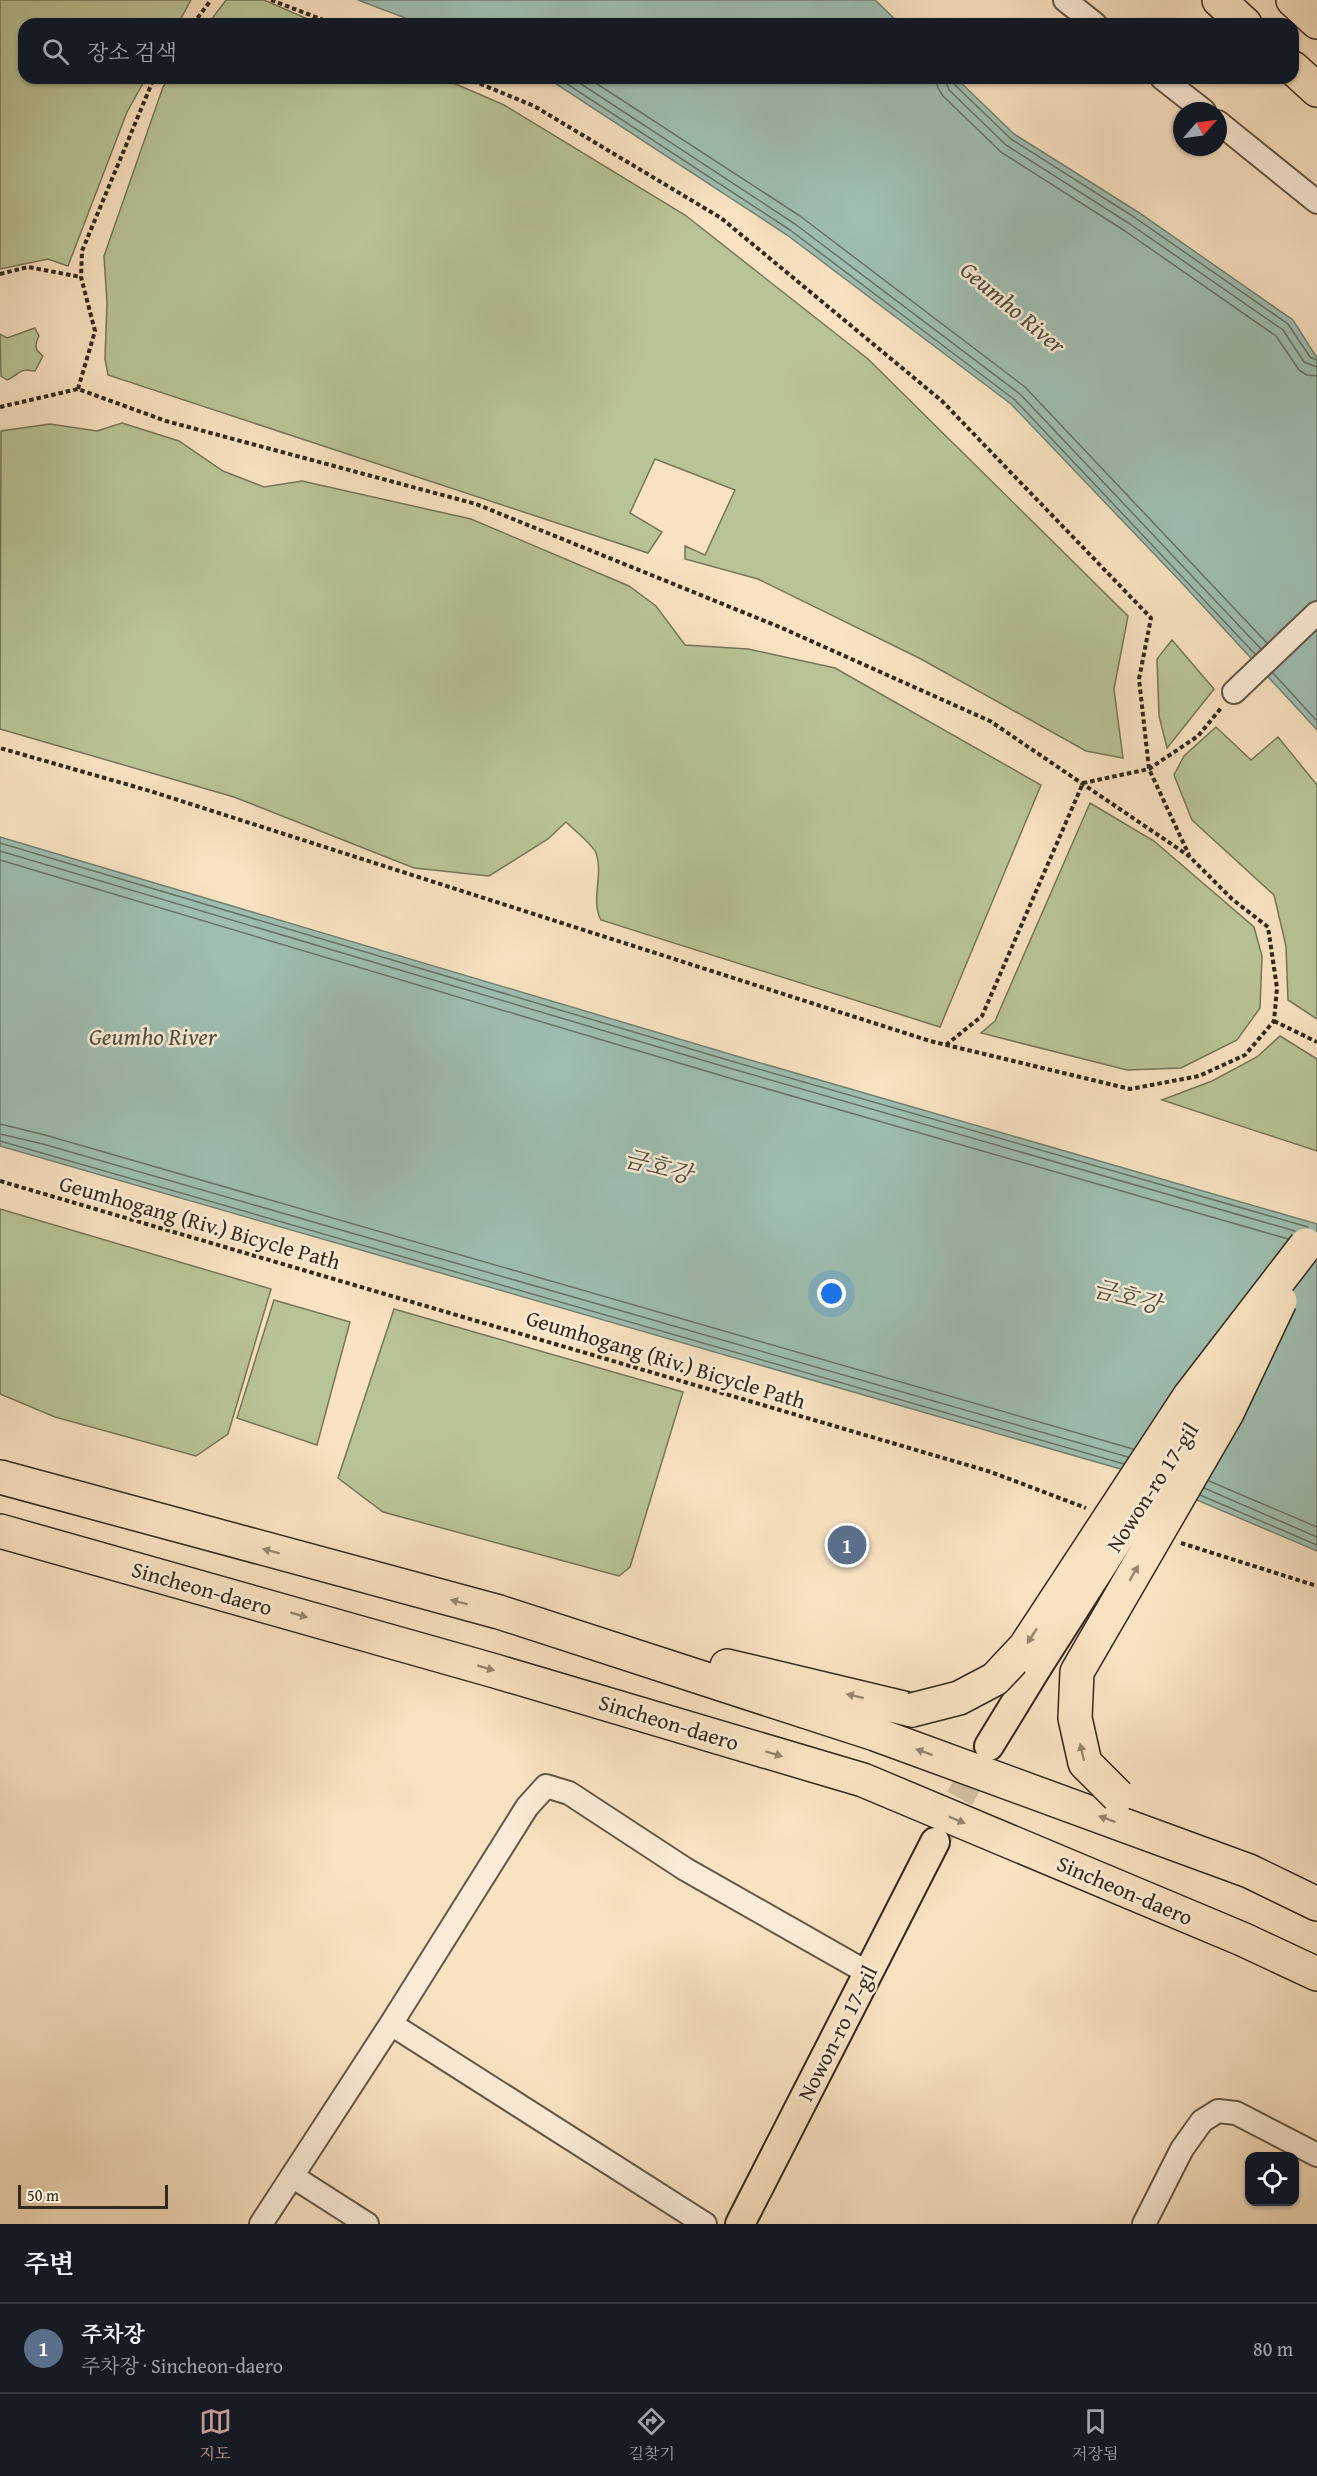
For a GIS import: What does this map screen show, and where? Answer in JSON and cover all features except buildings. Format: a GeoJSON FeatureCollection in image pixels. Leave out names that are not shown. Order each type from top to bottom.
{"type":"FeatureCollection","features":[{"type":"Feature","properties":{"kind":"highway"},"geometry":{"type":"LineString","coordinates":[[1219,0],[1238,18]]}},
{"type":"Feature","properties":{"kind":"highway"},"geometry":{"type":"LineString","coordinates":[[1293,0],[1317,22]]}},
{"type":"Feature","properties":{"kind":"highway"},"geometry":{"type":"LineString","coordinates":[[1299,74],[1317,90]]}},
{"type":"Feature","properties":{"kind":"highway"},"geometry":{"type":"LineString","coordinates":[[0,1477],[499,1612],[912,1710],[959,1698],[996,1679],[1025,1647],[1189,1397],[1312,1237]]}},
{"type":"Feature","properties":{"kind":"highway"},"geometry":{"type":"LineString","coordinates":[[1312,1237],[1227,1413],[1077,1672],[1075,1718],[1085,1762],[1118,1796],[1249,1871],[1317,1904]]}},
{"type":"Feature","properties":{"kind":"highway","name":"Sincheon-daero"},"geometry":{"type":"LineString","coordinates":[[0,1531],[495,1671],[863,1780],[1317,1974]]}},
{"type":"Feature","properties":{"kind":"highway"},"geometry":{"type":"LineString","coordinates":[[0,1539],[151,1573]]}},
{"type":"Feature","properties":{"kind":"highway"},"geometry":{"type":"LineString","coordinates":[[499,1612],[875,1734],[1249,1871]]}},
{"type":"Feature","properties":{"kind":"main road","name":"Nowon-ro 17-gil"},"geometry":{"type":"LineString","coordinates":[[989,1746],[1312,1237]]}},
{"type":"Feature","properties":{"kind":"main road","name":"Nowon-ro 17-gil"},"geometry":{"type":"LineString","coordinates":[[740,2224],[935,1842]]}},
{"type":"Feature","properties":{"kind":"street"},"geometry":{"type":"LineString","coordinates":[[1065,0],[1088,18]]}},
{"type":"Feature","properties":{"kind":"street"},"geometry":{"type":"LineString","coordinates":[[1170,84],[1193,102]]}},
{"type":"Feature","properties":{"kind":"street"},"geometry":{"type":"LineString","coordinates":[[1227,130],[1317,202]]}},
{"type":"Feature","properties":{"kind":"street"},"geometry":{"type":"LineString","coordinates":[[1234,692],[1317,613]]}},
{"type":"Feature","properties":{"kind":"street"},"geometry":{"type":"LineString","coordinates":[[261,2224],[391,2024],[527,1807],[546,1786],[569,1793],[685,1869],[868,1973]]}},
{"type":"Feature","properties":{"kind":"street"},"geometry":{"type":"LineString","coordinates":[[391,2024],[705,2224]]}},
{"type":"Feature","properties":{"kind":"street"},"geometry":{"type":"LineString","coordinates":[[1144,2224],[1182,2149],[1202,2121],[1218,2111],[1236,2113],[1317,2155]]}},
{"type":"Feature","properties":{"kind":"street"},"geometry":{"type":"LineString","coordinates":[[292,2176],[366,2224]]}},
{"type":"Feature","properties":{"kind":"path"},"geometry":{"type":"LineString","coordinates":[[198,18],[211,0]]}},
{"type":"Feature","properties":{"kind":"path"},"geometry":{"type":"LineString","coordinates":[[271,0],[318,18]]}},
{"type":"Feature","properties":{"kind":"path"},"geometry":{"type":"LineString","coordinates":[[78,389],[95,331],[81,276],[82,251],[152,84]]}},
{"type":"Feature","properties":{"kind":"path"},"geometry":{"type":"LineString","coordinates":[[481,84],[534,106],[721,218],[942,401],[1151,618],[1139,679],[1149,769],[1189,856]]}},
{"type":"Feature","properties":{"kind":"path"},"geometry":{"type":"LineString","coordinates":[[0,274],[28,267],[81,276]]}},
{"type":"Feature","properties":{"kind":"path"},"geometry":{"type":"LineString","coordinates":[[0,407],[78,389],[166,422],[476,504],[782,627],[990,720],[1189,856],[1232,899],[1268,927],[1277,988],[1274,1021],[1245,1054],[1198,1076],[1130,1089],[946,1045],[150,791],[0,748]]}},
{"type":"Feature","properties":{"kind":"path"},"geometry":{"type":"LineString","coordinates":[[1083,783],[1149,769],[1198,736],[1234,692]]}},
{"type":"Feature","properties":{"kind":"path"},"geometry":{"type":"LineString","coordinates":[[946,1045],[982,1016],[1083,783]]}},
{"type":"Feature","properties":{"kind":"path"},"geometry":{"type":"LineString","coordinates":[[1274,1021],[1317,1042]]}},
{"type":"Feature","properties":{"kind":"path","name":"Geumhogang (Riv.) Bicycle Path"},"geometry":{"type":"LineString","coordinates":[[0,1181],[991,1473],[1096,1512]]}},
{"type":"Feature","properties":{"kind":"path"},"geometry":{"type":"LineString","coordinates":[[1175,1541],[1317,1586]]}},
{"type":"Feature","properties":{"kind":"green space"},"geometry":{"type":"Polygon","coordinates":[[[0,0],[191,0],[181,18],[18,18],[18,84],[143,84],[127,112],[68,266],[48,259],[0,269],[0,0]]]}},
{"type":"Feature","properties":{"kind":"green space"},"geometry":{"type":"Polygon","coordinates":[[[226,0],[264,0],[305,18],[212,18],[226,0]]]}},
{"type":"Feature","properties":{"kind":"green space"},"geometry":{"type":"Polygon","coordinates":[[[165,84],[456,84],[504,105],[685,215],[868,359],[1128,616],[1114,689],[1123,758],[1086,751],[921,659],[758,579],[685,559],[685,546],[705,555],[735,490],[655,459],[630,513],[662,532],[648,553],[108,375],[105,359],[107,302],[104,256],[165,84]]]}},
{"type":"Feature","properties":{"kind":"green space"},"geometry":{"type":"Polygon","coordinates":[[[35,328],[39,336],[36,348],[43,356],[35,371],[22,371],[7,380],[1,376],[0,334],[7,338],[35,328]]]}},
{"type":"Feature","properties":{"kind":"green space"},"geometry":{"type":"Polygon","coordinates":[[[122,423],[179,441],[223,471],[264,487],[302,481],[471,519],[629,586],[656,606],[685,645],[748,649],[835,668],[1041,785],[940,1027],[601,920],[597,904],[599,870],[596,853],[566,822],[548,839],[489,876],[414,868],[234,797],[0,729],[1,431],[50,424],[97,431],[122,423]]]}},
{"type":"Feature","properties":{"kind":"green space"},"geometry":{"type":"Polygon","coordinates":[[[1172,640],[1214,689],[1167,748],[1159,716],[1157,659],[1172,640]]]}},
{"type":"Feature","properties":{"kind":"green space"},"geometry":{"type":"Polygon","coordinates":[[[1216,727],[1251,760],[1278,737],[1317,785],[1317,1019],[1288,1000],[1286,946],[1274,895],[1192,820],[1174,775],[1184,756],[1216,727]]]}},
{"type":"Feature","properties":{"kind":"green space"},"geometry":{"type":"Polygon","coordinates":[[[1090,803],[1154,841],[1254,927],[1262,956],[1260,1008],[1237,1040],[1181,1068],[1127,1070],[981,1033],[995,1021],[1090,803]]]}},
{"type":"Feature","properties":{"kind":"green space"},"geometry":{"type":"Polygon","coordinates":[[[1280,1036],[1317,1059],[1317,1151],[1162,1100],[1212,1081],[1257,1057],[1280,1036]]]}},
{"type":"Feature","properties":{"kind":"green space"},"geometry":{"type":"Polygon","coordinates":[[[0,1209],[271,1289],[228,1434],[196,1456],[55,1417],[0,1394],[0,1209]]]}},
{"type":"Feature","properties":{"kind":"green space"},"geometry":{"type":"Polygon","coordinates":[[[274,1300],[350,1322],[317,1445],[237,1418],[274,1300]]]}},
{"type":"Feature","properties":{"kind":"green space"},"geometry":{"type":"Polygon","coordinates":[[[394,1309],[683,1392],[630,1567],[619,1576],[383,1512],[338,1478],[394,1309]]]}},
{"type":"Feature","properties":{"kind":"water"},"geometry":{"type":"Polygon","coordinates":[[[358,0],[875,0],[894,18],[405,18],[358,0]]]}},
{"type":"Feature","properties":{"kind":"water","name":"Geumho River"},"geometry":{"type":"Polygon","coordinates":[[[556,84],[962,84],[1014,134],[1138,212],[1293,320],[1317,358],[1317,730],[1180,581],[1011,404],[787,235],[556,84]]]}},
{"type":"Feature","properties":{"kind":"water","name":"Geumho River"},"geometry":{"type":"Polygon","coordinates":[[[0,837],[733,1055],[1317,1224],[1317,1551],[1131,1472],[0,1146],[0,837]]]}},
{"type":"Feature","properties":{"kind":"tunnel"},"geometry":{"type":"LineString","coordinates":[[939,1835],[985,1753]]}},
{"type":"Feature","properties":{"kind":"place","name":"주차장"},"geometry":{"type":"Point","coordinates":[847,1545]}},
{"type":"Feature","properties":{"kind":"water label","name":"금호강"},"geometry":{"type":"Point","coordinates":[658,1166]}},
{"type":"Feature","properties":{"kind":"water label","name":"금호강"},"geometry":{"type":"Point","coordinates":[1127,1296]}}]}
